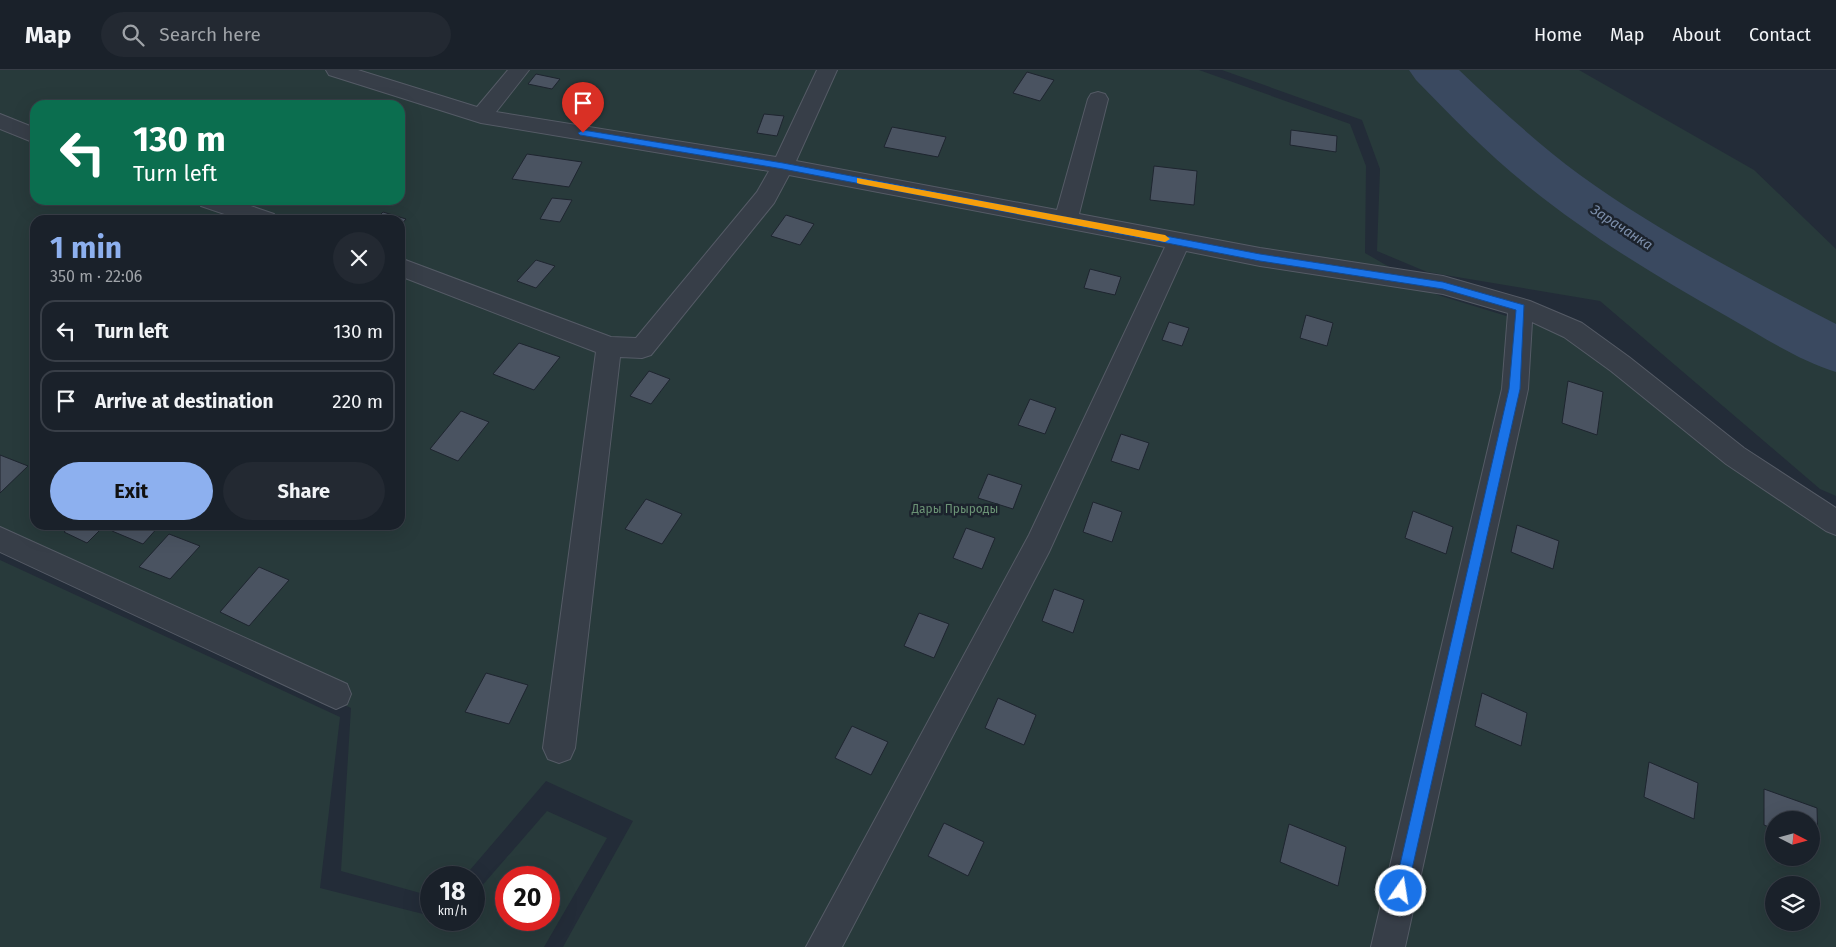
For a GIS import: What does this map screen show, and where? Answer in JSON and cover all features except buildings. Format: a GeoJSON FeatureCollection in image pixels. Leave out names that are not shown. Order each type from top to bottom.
{"type":"FeatureCollection","features":[{"type":"Feature","properties":{"kind":"lane"},"geometry":{"type":"LineString","coordinates":[[336,70],[480,116],[783,166],[1260,257],[1443,286],[1521,307],[1572,330],[1620,364],[1735,456],[1836,524]]}},
{"type":"Feature","properties":{"kind":"lane"},"geometry":{"type":"LineString","coordinates":[[480,116],[519,70]]}},
{"type":"Feature","properties":{"kind":"lane"},"geometry":{"type":"LineString","coordinates":[[405,269],[609,347],[642,348],[766,197],[783,166],[827,70]]}},
{"type":"Feature","properties":{"kind":"lane"},"geometry":{"type":"LineString","coordinates":[[1066,220],[1098,99]]}},
{"type":"Feature","properties":{"kind":"lane"},"geometry":{"type":"LineString","coordinates":[[0,121],[30,134]]}},
{"type":"Feature","properties":{"kind":"lane"},"geometry":{"type":"LineString","coordinates":[[223,205],[252,215]]}},
{"type":"Feature","properties":{"kind":"lane"},"geometry":{"type":"LineString","coordinates":[[823,947],[1039,543],[1178,241]]}},
{"type":"Feature","properties":{"kind":"lane"},"geometry":{"type":"LineString","coordinates":[[1388,947],[1515,389],[1521,307]]}},
{"type":"Feature","properties":{"kind":"lane"},"geometry":{"type":"LineString","coordinates":[[559,748],[609,347]]}},
{"type":"Feature","properties":{"kind":"lane"},"geometry":{"type":"LineString","coordinates":[[0,539],[336,694]]}},
{"type":"Feature","properties":{"kind":"green space","name":"Дары Прыроды"},"geometry":{"type":"Polygon","coordinates":[[[0,70],[1199,70],[1350,124],[1366,166],[1365,253],[1438,295],[1562,333],[1836,517],[1836,947],[563,947],[633,821],[546,781],[473,866],[420,866],[420,893],[341,871],[351,708],[0,547],[0,70]]]}},
{"type":"Feature","properties":{"kind":"green space"},"geometry":{"type":"Polygon","coordinates":[[[1222,70],[1579,70],[1754,170],[1836,249],[1836,496],[1820,489],[1600,301],[1427,272],[1377,251],[1380,169],[1362,120],[1222,70]]]}},
{"type":"Feature","properties":{"kind":"green space"},"geometry":{"type":"Polygon","coordinates":[[[0,560],[340,717],[320,888],[420,913],[420,931],[485,931],[485,882],[495,871],[495,931],[553,931],[544,947],[0,947],[0,560]]]}},
{"type":"Feature","properties":{"kind":"green space"},"geometry":{"type":"Polygon","coordinates":[[[547,811],[607,838],[560,919],[560,866],[499,866],[547,811]]]}},
{"type":"Feature","properties":{"kind":"waterway","name":"Зарачанка"},"geometry":{"type":"LineString","coordinates":[[1432,70],[1528,160],[1594,210],[1661,254],[1836,350]]}},
{"type":"Feature","properties":{"kind":"slow traffic"},"geometry":{"type":"LineString","coordinates":[[860,181],[1165,239]]}},
{"type":"Feature","properties":{"kind":"route"},"geometry":{"type":"LineString","coordinates":[[583,133],[783,166],[1260,257],[1443,286],[1521,307],[1515,389],[1401,891]]}}]}
